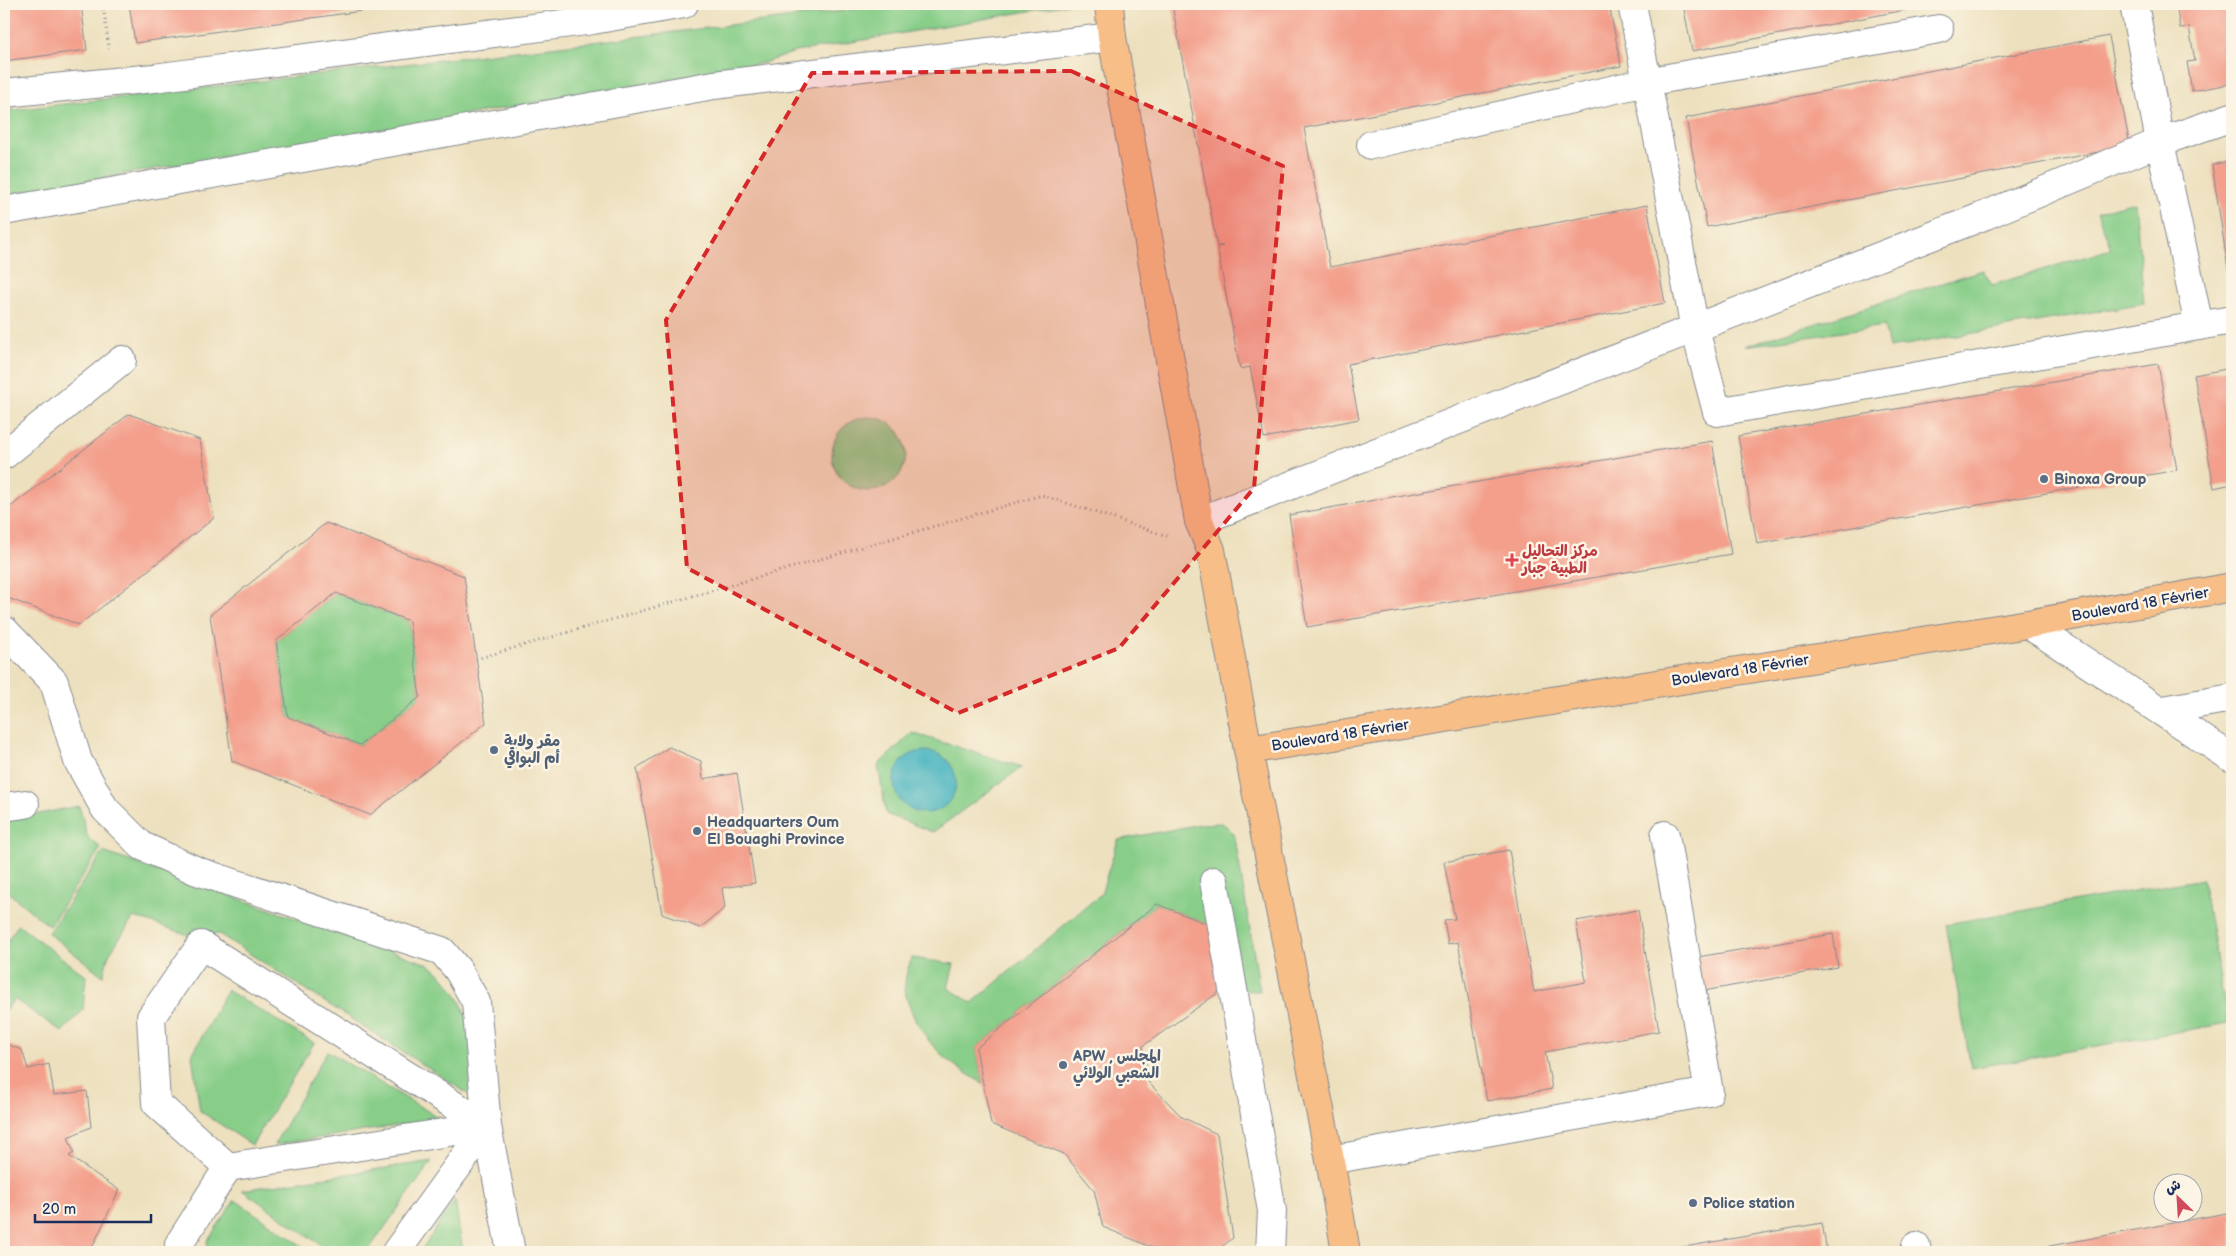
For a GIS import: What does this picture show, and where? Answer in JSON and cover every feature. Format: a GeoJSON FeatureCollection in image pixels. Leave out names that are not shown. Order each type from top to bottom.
{"type":"FeatureCollection","features":[{"type":"Feature","properties":{"kind":"main road"},"geometry":{"type":"LineString","coordinates":[[1109,4],[1112,37],[1199,521],[1211,550],[1248,750],[1330,1160],[1346,1252]]}},
{"type":"Feature","properties":{"kind":"main road","name":"Boulevard 18 Février"},"geometry":{"type":"LineString","coordinates":[[1248,750],[2028,624],[2232,587]]}},
{"type":"Feature","properties":{"kind":"street"},"geometry":{"type":"LineString","coordinates":[[4,93],[113,82],[593,20],[684,4]]}},
{"type":"Feature","properties":{"kind":"street"},"geometry":{"type":"LineString","coordinates":[[1632,4],[1695,328],[1717,412],[2232,320]]}},
{"type":"Feature","properties":{"kind":"street"},"geometry":{"type":"LineString","coordinates":[[2134,4],[2160,142],[2199,326]]}},
{"type":"Feature","properties":{"kind":"street"},"geometry":{"type":"LineString","coordinates":[[1371,145],[1646,82],[1939,29]]}},
{"type":"Feature","properties":{"kind":"street"},"geometry":{"type":"LineString","coordinates":[[4,211],[714,85],[1112,37]]}},
{"type":"Feature","properties":{"kind":"street"},"geometry":{"type":"LineString","coordinates":[[1199,521],[1986,215],[2160,142],[2232,117]]}},
{"type":"Feature","properties":{"kind":"street"},"geometry":{"type":"LineString","coordinates":[[4,455],[122,360]]}},
{"type":"Feature","properties":{"kind":"street"},"geometry":{"type":"LineString","coordinates":[[2028,624],[2163,710],[2232,758]]}},
{"type":"Feature","properties":{"kind":"street"},"geometry":{"type":"LineString","coordinates":[[4,630],[54,682],[78,761],[105,809],[142,846],[197,871],[442,951],[458,970],[476,1002],[487,1126],[511,1252]]}},
{"type":"Feature","properties":{"kind":"street"},"geometry":{"type":"LineString","coordinates":[[2163,710],[2232,698]]}},
{"type":"Feature","properties":{"kind":"street"},"geometry":{"type":"LineString","coordinates":[[1330,1160],[1709,1092],[1665,835]]}},
{"type":"Feature","properties":{"kind":"street"},"geometry":{"type":"LineString","coordinates":[[1214,881],[1272,1211],[1270,1252]]}},
{"type":"Feature","properties":{"kind":"street"},"geometry":{"type":"LineString","coordinates":[[228,1167],[156,1103],[151,1017],[201,945],[487,1126]]}},
{"type":"Feature","properties":{"kind":"street"},"geometry":{"type":"LineString","coordinates":[[179,1252],[179,1244],[228,1167],[487,1126]]}},
{"type":"Feature","properties":{"kind":"street"},"geometry":{"type":"LineString","coordinates":[[396,1252],[487,1126]]}},
{"type":"Feature","properties":{"kind":"path"},"geometry":{"type":"LineString","coordinates":[[103,4],[113,82]]}},
{"type":"Feature","properties":{"kind":"path"},"geometry":{"type":"LineString","coordinates":[[476,659],[1042,495],[1211,550]]}},
{"type":"Feature","properties":{"kind":"highlighted area"},"geometry":{"type":"Polygon","coordinates":[[[1071,71],[1283,166],[1254,488],[1119,648],[958,713],[687,568],[666,320],[812,73],[1071,71]]]}},
{"type":"Feature","properties":{"kind":"green space"},"geometry":{"type":"Polygon","coordinates":[[[899,4],[1069,4],[795,52],[764,63],[4,195],[4,111],[899,4]]]}},
{"type":"Feature","properties":{"kind":"green space"},"geometry":{"type":"Polygon","coordinates":[[[2135,202],[2144,303],[1889,348],[1884,326],[1745,346],[1983,270],[1992,285],[2111,249],[2097,212],[2135,202]]]}},
{"type":"Feature","properties":{"kind":"green space"},"geometry":{"type":"Polygon","coordinates":[[[869,417],[890,423],[900,433],[906,454],[900,475],[890,485],[869,491],[848,485],[838,475],[832,454],[838,433],[848,423],[869,417]]]}},
{"type":"Feature","properties":{"kind":"green space"},"geometry":{"type":"Polygon","coordinates":[[[336,593],[409,621],[420,697],[360,745],[288,717],[276,641],[336,593]]]}},
{"type":"Feature","properties":{"kind":"green space"},"geometry":{"type":"Polygon","coordinates":[[[912,733],[1022,767],[933,832],[886,814],[878,765],[912,733]]]}},
{"type":"Feature","properties":{"kind":"green space"},"geometry":{"type":"Polygon","coordinates":[[[79,806],[88,838],[101,848],[49,926],[4,889],[4,821],[79,806]]]}},
{"type":"Feature","properties":{"kind":"green space"},"geometry":{"type":"Polygon","coordinates":[[[1221,823],[1229,828],[1235,838],[1260,991],[1222,990],[1215,927],[1156,904],[976,1048],[983,1083],[961,1070],[943,1056],[927,1038],[914,1017],[906,994],[905,981],[912,958],[954,964],[948,988],[972,1003],[1101,894],[1118,840],[1201,824],[1221,823]]]}},
{"type":"Feature","properties":{"kind":"green space"},"geometry":{"type":"Polygon","coordinates":[[[103,852],[428,964],[444,978],[455,992],[463,1008],[471,1042],[476,1099],[219,934],[192,936],[134,917],[109,954],[103,976],[48,933],[103,852]]]}},
{"type":"Feature","properties":{"kind":"green space"},"geometry":{"type":"Polygon","coordinates":[[[2202,879],[2228,1023],[1971,1068],[1946,924],[2202,879]]]}},
{"type":"Feature","properties":{"kind":"green space"},"geometry":{"type":"Polygon","coordinates":[[[18,925],[86,976],[83,1010],[62,1032],[14,999],[4,1013],[4,946],[18,925]]]}},
{"type":"Feature","properties":{"kind":"green space"},"geometry":{"type":"Polygon","coordinates":[[[227,990],[314,1043],[252,1145],[200,1111],[192,1055],[227,990]]]}},
{"type":"Feature","properties":{"kind":"green space"},"geometry":{"type":"Polygon","coordinates":[[[327,1051],[441,1119],[274,1145],[327,1051]]]}},
{"type":"Feature","properties":{"kind":"green space"},"geometry":{"type":"Polygon","coordinates":[[[432,1161],[367,1252],[331,1252],[242,1190],[432,1161]]]}},
{"type":"Feature","properties":{"kind":"green space"},"geometry":{"type":"Polygon","coordinates":[[[235,1200],[311,1252],[208,1252],[207,1241],[235,1200]]]}},
{"type":"Feature","properties":{"kind":"green space"},"geometry":{"type":"Polygon","coordinates":[[[455,1200],[463,1252],[420,1252],[455,1200]]]}},
{"type":"Feature","properties":{"kind":"water"},"geometry":{"type":"Polygon","coordinates":[[[925,751],[937,753],[947,760],[954,770],[956,782],[954,794],[947,804],[937,811],[925,813],[913,811],[903,804],[896,794],[894,782],[896,770],[903,760],[913,753],[925,751]]]}},
{"type":"Feature","properties":{"kind":"building"},"geometry":{"type":"Polygon","coordinates":[[[4,4],[81,4],[87,50],[4,61],[4,4]]]}},
{"type":"Feature","properties":{"kind":"building"},"geometry":{"type":"Polygon","coordinates":[[[129,4],[404,4],[404,5],[135,43],[129,4]]]}},
{"type":"Feature","properties":{"kind":"building"},"geometry":{"type":"Polygon","coordinates":[[[1172,4],[1609,4],[1621,66],[1304,128],[1330,267],[1647,205],[1665,303],[1348,364],[1359,419],[1264,438],[1250,367],[1240,369],[1217,247],[1223,246],[1217,246],[1172,4]]]}},
{"type":"Feature","properties":{"kind":"building"},"geometry":{"type":"Polygon","coordinates":[[[1683,4],[1931,4],[1931,5],[1692,51],[1683,4]]]}},
{"type":"Feature","properties":{"kind":"building"},"geometry":{"type":"Polygon","coordinates":[[[2176,4],[2232,4],[2232,89],[2230,84],[2192,91],[2187,62],[2195,61],[2189,27],[2180,28],[2176,4]]]}},
{"type":"Feature","properties":{"kind":"building"},"geometry":{"type":"Polygon","coordinates":[[[2109,36],[2130,146],[1707,227],[1686,118],[2109,36]]]}},
{"type":"Feature","properties":{"kind":"building"},"geometry":{"type":"Polygon","coordinates":[[[2232,160],[2232,288],[2231,288],[2212,165],[2232,160]]]}},
{"type":"Feature","properties":{"kind":"building"},"geometry":{"type":"Polygon","coordinates":[[[2158,364],[2177,470],[1757,544],[1738,436],[2158,364]]]}},
{"type":"Feature","properties":{"kind":"building"},"geometry":{"type":"Polygon","coordinates":[[[2232,368],[2232,484],[2214,488],[2194,375],[2232,368]]]}},
{"type":"Feature","properties":{"kind":"building"},"geometry":{"type":"Polygon","coordinates":[[[129,414],[200,440],[214,518],[79,625],[5,597],[4,512],[129,414]]]}},
{"type":"Feature","properties":{"kind":"building"},"geometry":{"type":"Polygon","coordinates":[[[1712,441],[1731,554],[1307,627],[1289,515],[1712,441]]]}},
{"type":"Feature","properties":{"kind":"building"},"geometry":{"type":"Polygon","coordinates":[[[326,523],[464,576],[486,723],[370,815],[232,761],[210,615],[326,523]],[[336,593],[276,641],[288,717],[360,745],[420,697],[409,621],[336,593]]]}},
{"type":"Feature","properties":{"kind":"building","name":"Headquarters Oum El Bouaghi Province"},"geometry":{"type":"Polygon","coordinates":[[[669,747],[701,761],[703,779],[737,773],[755,883],[722,888],[725,908],[700,928],[662,914],[637,768],[669,747]]]}},
{"type":"Feature","properties":{"kind":"building"},"geometry":{"type":"Polygon","coordinates":[[[1509,850],[1534,992],[1586,982],[1576,921],[1638,910],[1659,1031],[1545,1052],[1552,1089],[1487,1101],[1458,942],[1448,944],[1444,920],[1455,919],[1444,862],[1509,850]]]}},
{"type":"Feature","properties":{"kind":"building","name":"APW , المجلس الشعبي الولائي"},"geometry":{"type":"Polygon","coordinates":[[[1157,904],[1215,927],[1222,990],[1143,1046],[1149,1083],[1182,1117],[1217,1134],[1233,1238],[1215,1252],[1163,1252],[1103,1227],[1094,1190],[1064,1154],[991,1124],[976,1048],[1157,904]]]}},
{"type":"Feature","properties":{"kind":"building"},"geometry":{"type":"Polygon","coordinates":[[[1833,934],[1838,967],[1698,992],[1692,958],[1833,934]]]}},
{"type":"Feature","properties":{"kind":"building"},"geometry":{"type":"Polygon","coordinates":[[[4,1043],[22,1050],[28,1069],[49,1064],[54,1095],[87,1091],[91,1127],[68,1137],[74,1153],[69,1156],[119,1190],[91,1250],[96,1252],[4,1252],[4,1043]]]}},
{"type":"Feature","properties":{"kind":"building"},"geometry":{"type":"Polygon","coordinates":[[[2232,1212],[2232,1252],[2040,1252],[2039,1248],[2168,1224],[2204,1224],[2204,1217],[2232,1212]]]}},
{"type":"Feature","properties":{"kind":"building"},"geometry":{"type":"Polygon","coordinates":[[[1822,1223],[1827,1252],[1661,1252],[1661,1251],[1822,1223]]]}},
{"type":"Feature","properties":{"kind":"place","name":"Binoxa Group"},"geometry":{"type":"Point","coordinates":[2044,479]}},
{"type":"Feature","properties":{"kind":"place","name":"مركز التحاليل الطبية جبار"},"geometry":{"type":"Point","coordinates":[1512,560]}},
{"type":"Feature","properties":{"kind":"place","name":"مقر ولاية أم البواقي"},"geometry":{"type":"Point","coordinates":[494,750]}},
{"type":"Feature","properties":{"kind":"place","name":"Headquarters Oum El Bouaghi Province"},"geometry":{"type":"Point","coordinates":[697,831]}},
{"type":"Feature","properties":{"kind":"place","name":"APW , المجلس الشعبي الولائي"},"geometry":{"type":"Point","coordinates":[1063,1065]}},
{"type":"Feature","properties":{"kind":"place","name":"Police station"},"geometry":{"type":"Point","coordinates":[1693,1203]}}]}
